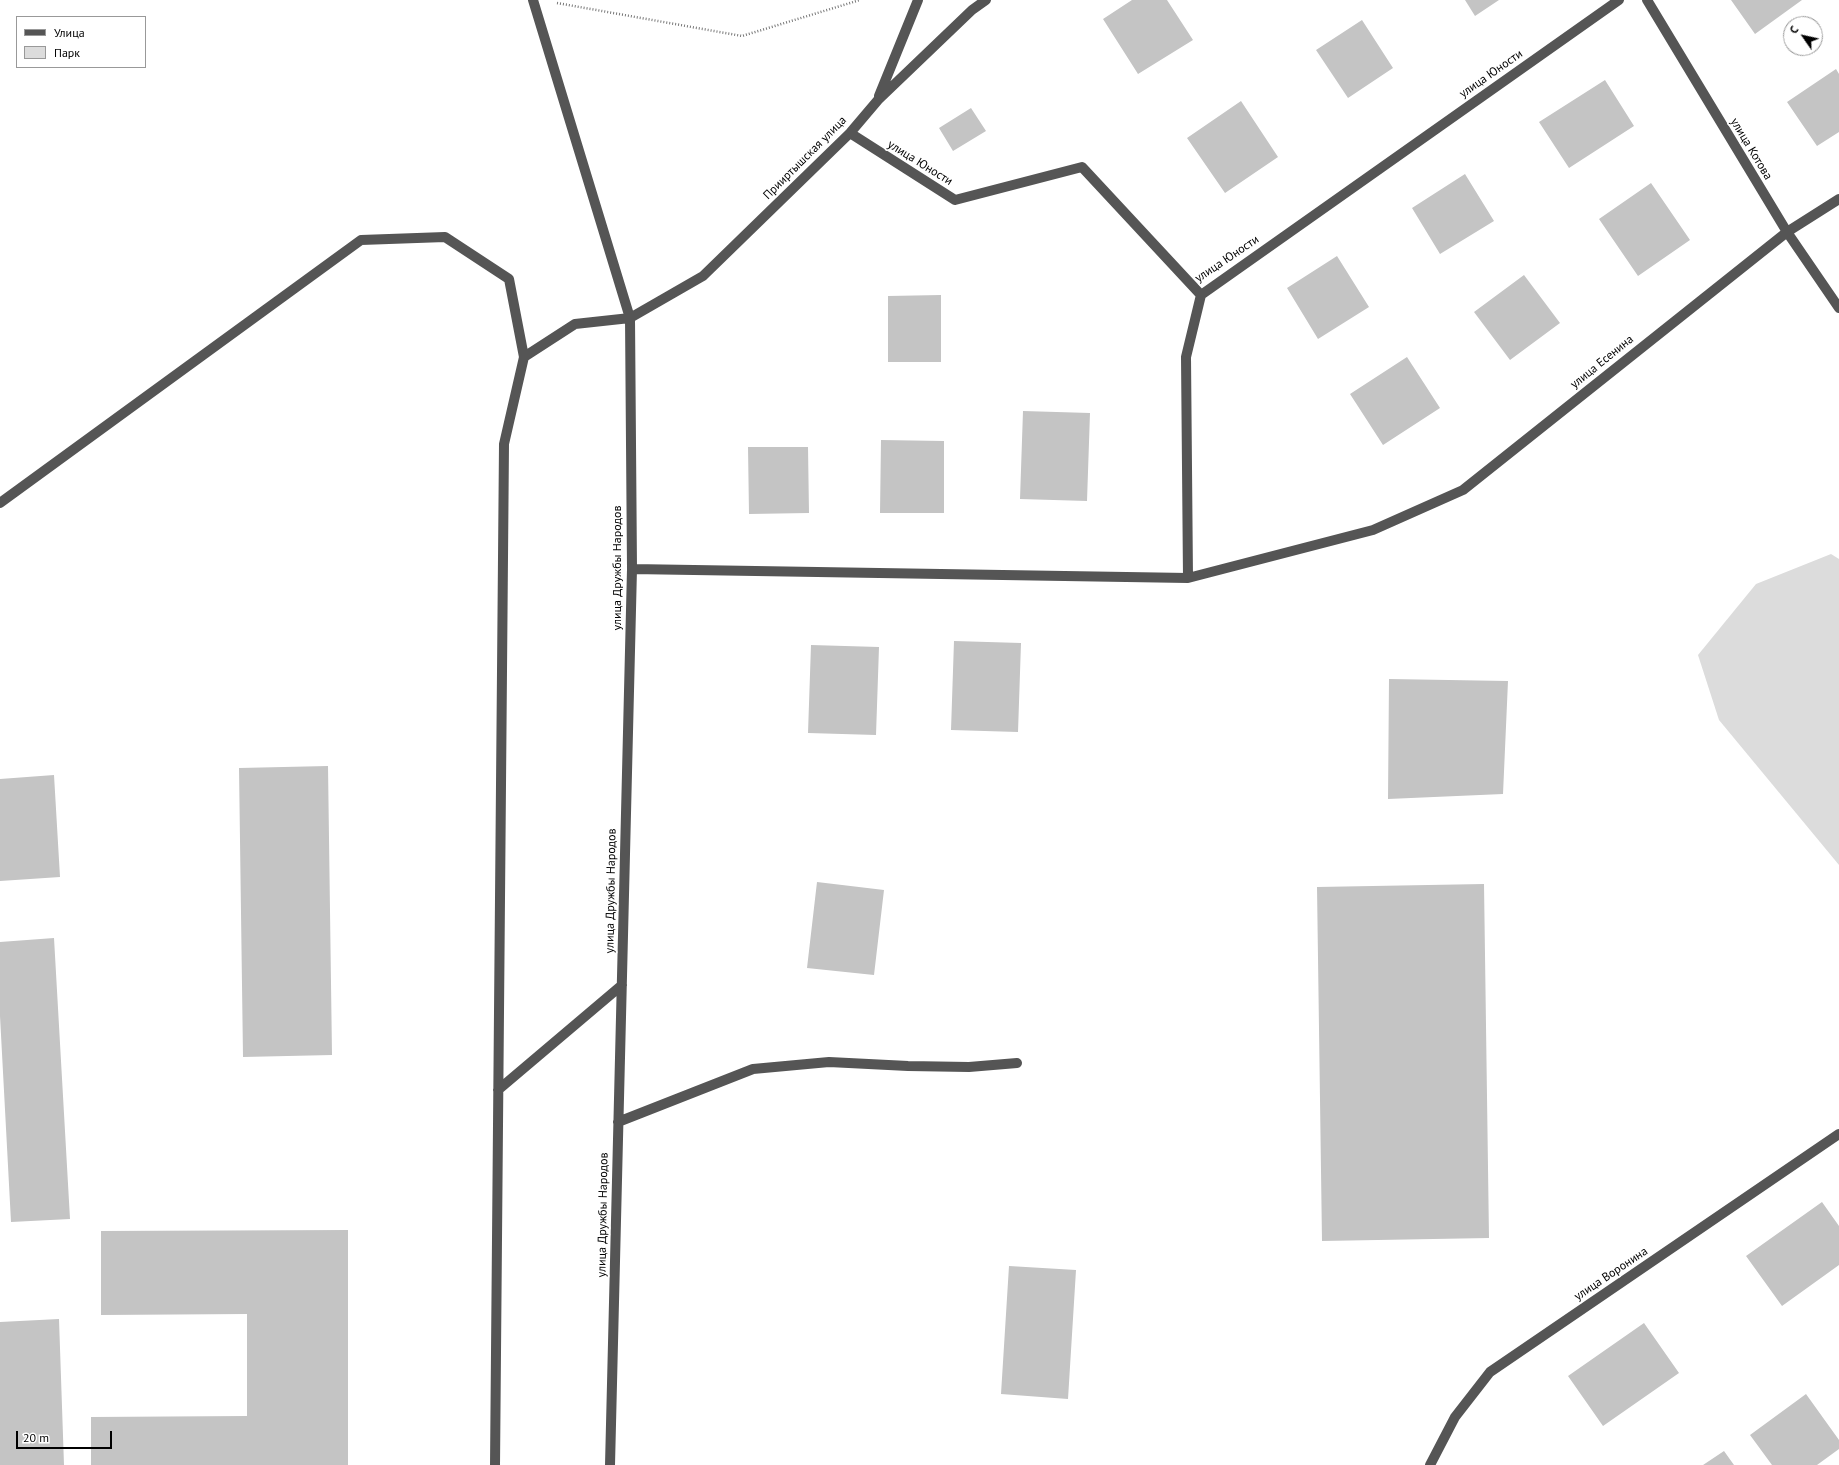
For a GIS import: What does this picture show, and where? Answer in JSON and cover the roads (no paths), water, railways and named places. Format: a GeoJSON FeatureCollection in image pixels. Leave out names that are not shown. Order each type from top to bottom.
{"type":"FeatureCollection","features":[{"type":"Feature","properties":{"kind":"street","name":"улица Дружбы Народов"},"geometry":{"type":"LineString","coordinates":[[533,0],[630,318],[632,568],[610,1465]]}},
{"type":"Feature","properties":{"kind":"street"},"geometry":{"type":"LineString","coordinates":[[878,100],[918,0]]}},
{"type":"Feature","properties":{"kind":"street","name":"Прииртышская улица"},"geometry":{"type":"LineString","coordinates":[[630,318],[703,276],[850,133],[878,100],[972,10],[986,0]]}},
{"type":"Feature","properties":{"kind":"street","name":"улица Юности"},"geometry":{"type":"LineString","coordinates":[[850,133],[955,200],[1082,167],[1201,295],[1619,0]]}},
{"type":"Feature","properties":{"kind":"street","name":"улица Котова"},"geometry":{"type":"LineString","coordinates":[[1647,0],[1787,232],[1839,308]]}},
{"type":"Feature","properties":{"kind":"street","name":"улица Есенина"},"geometry":{"type":"LineString","coordinates":[[632,568],[1188,578],[1373,530],[1463,490],[1787,232],[1839,199]]}},
{"type":"Feature","properties":{"kind":"street"},"geometry":{"type":"LineString","coordinates":[[0,503],[361,240],[445,237],[509,279],[524,357],[504,444],[495,1465]]}},
{"type":"Feature","properties":{"kind":"street"},"geometry":{"type":"LineString","coordinates":[[1188,578],[1186,357],[1201,295]]}},
{"type":"Feature","properties":{"kind":"street"},"geometry":{"type":"LineString","coordinates":[[524,357],[576,324],[630,318]]}},
{"type":"Feature","properties":{"kind":"street"},"geometry":{"type":"LineString","coordinates":[[498,1090],[622,985]]}},
{"type":"Feature","properties":{"kind":"street"},"geometry":{"type":"LineString","coordinates":[[618,1122],[753,1068],[829,1062],[969,1067],[1017,1063]]}},
{"type":"Feature","properties":{"kind":"street","name":"улица Воронина"},"geometry":{"type":"LineString","coordinates":[[1430,1465],[1455,1417],[1490,1372],[1839,1134]]}}]}
